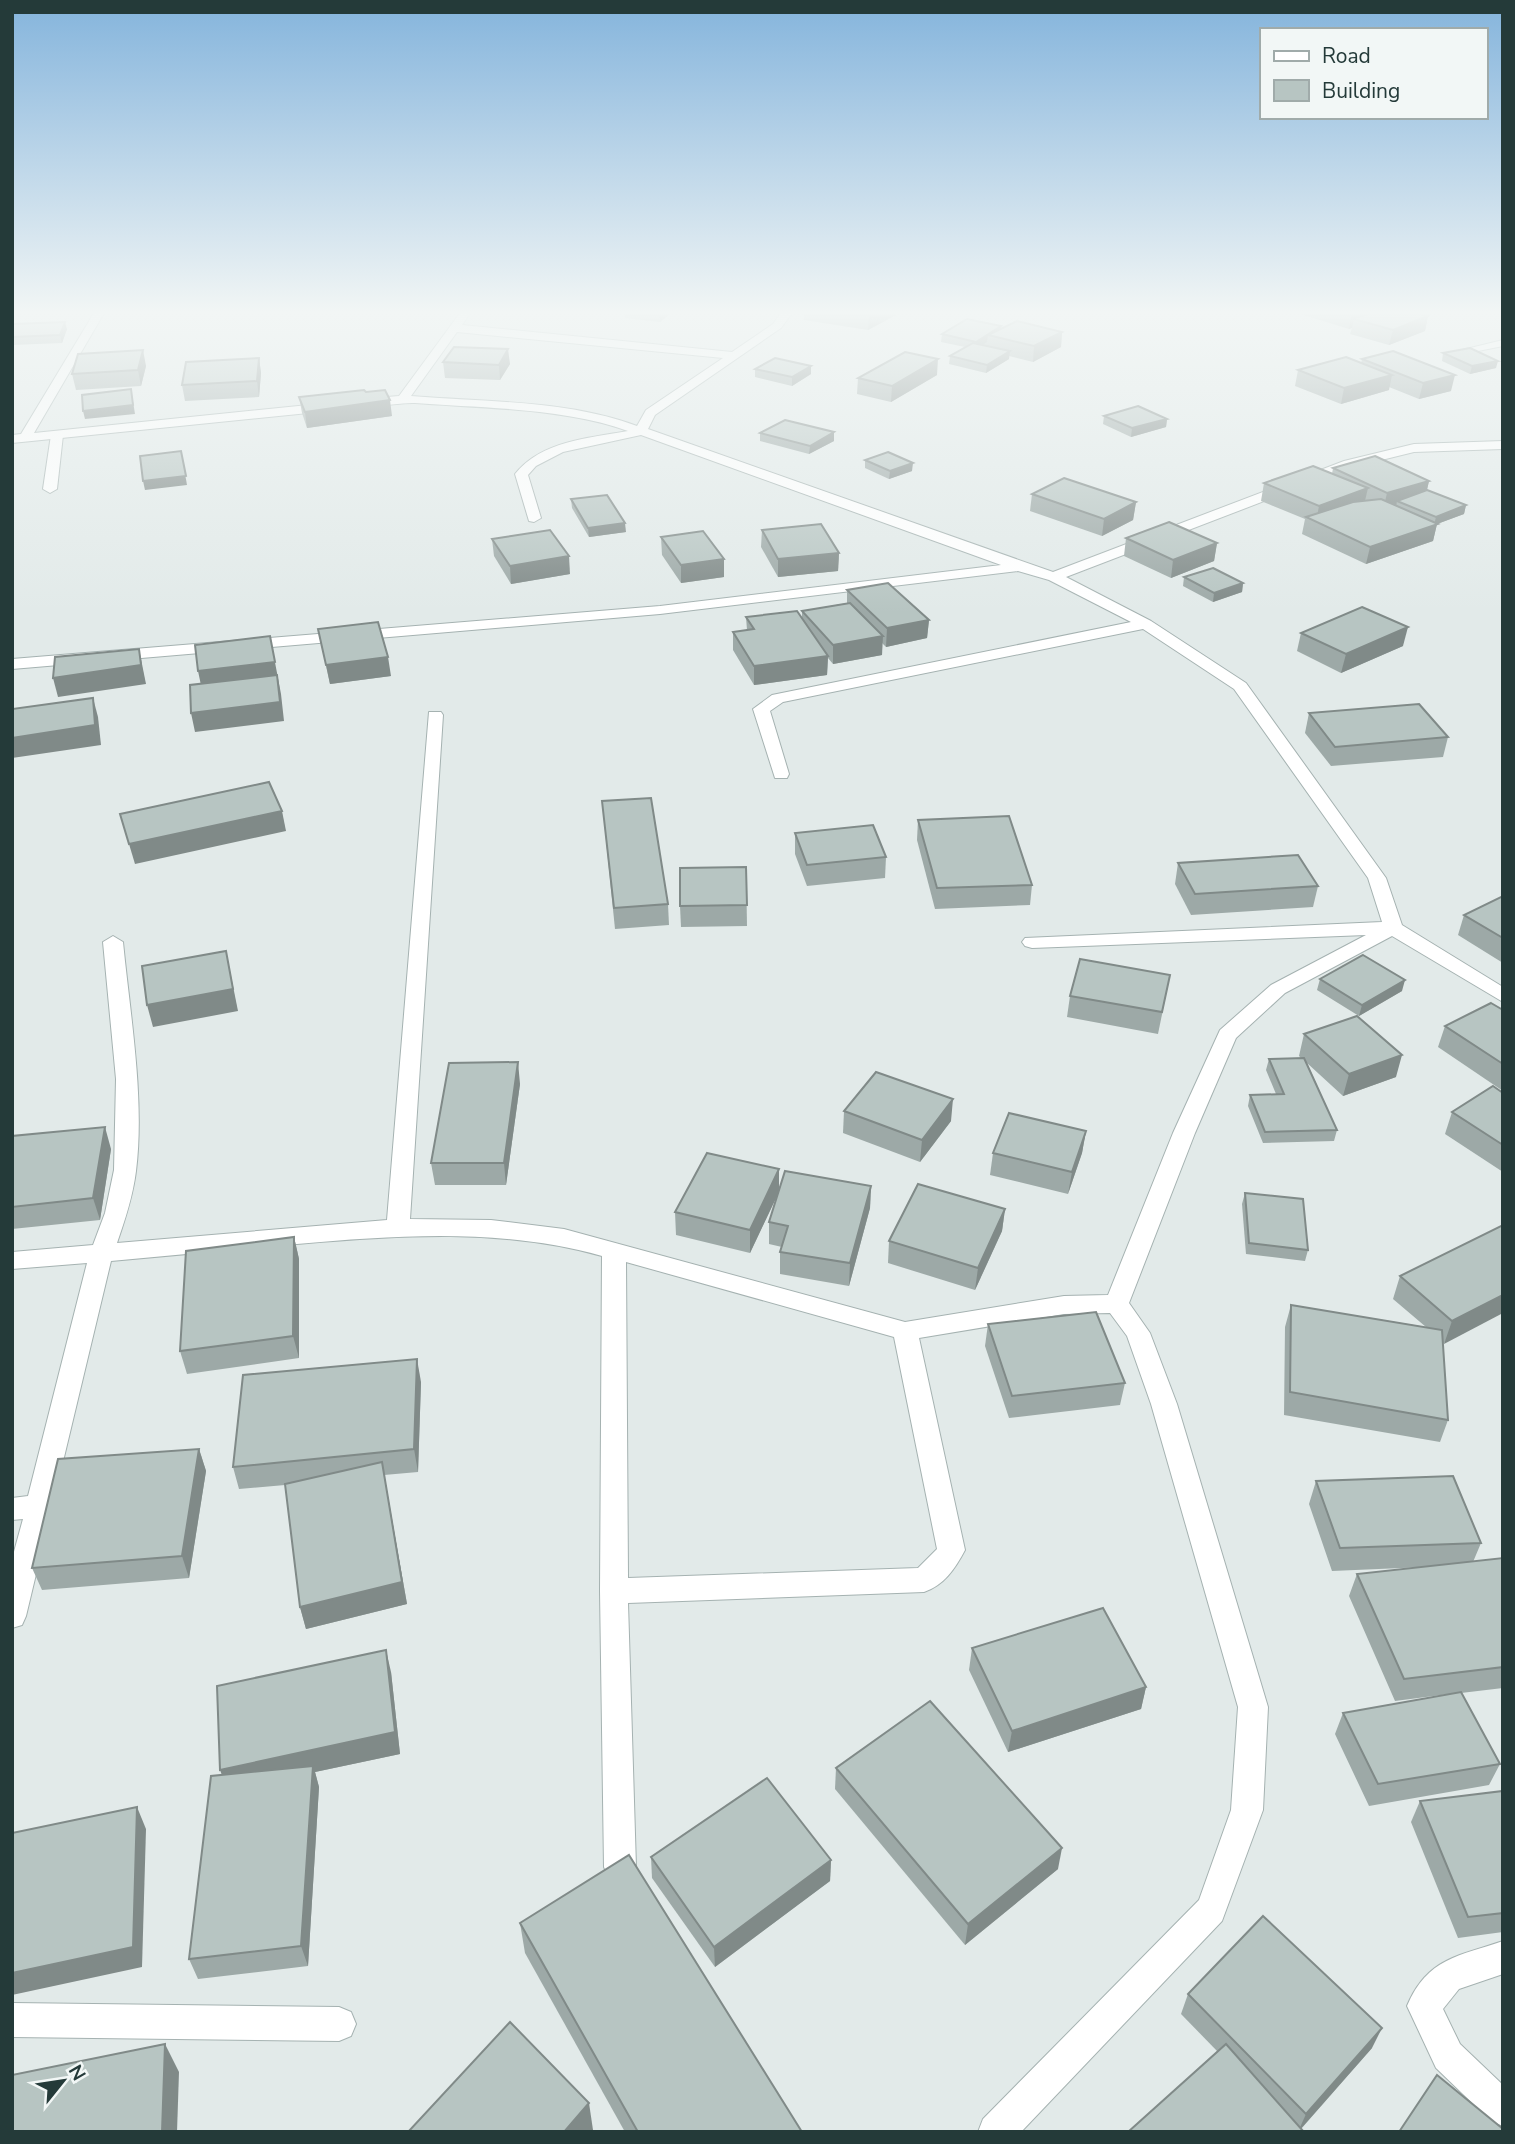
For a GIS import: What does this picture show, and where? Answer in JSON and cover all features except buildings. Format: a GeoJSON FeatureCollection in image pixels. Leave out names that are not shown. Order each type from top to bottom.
{"type":"FeatureCollection","features":[{"type":"Feature","properties":{"kind":"street"},"geometry":{"type":"LineString","coordinates":[[19,439],[35,413]]}},
{"type":"Feature","properties":{"kind":"street"},"geometry":{"type":"LineString","coordinates":[[19,439],[268,413]]}},
{"type":"Feature","properties":{"kind":"street"},"geometry":{"type":"LineString","coordinates":[[557,413],[610,421],[1020,567],[1054,576],[1146,624],[1240,686],[1377,878],[1393,928]]}},
{"type":"Feature","properties":{"kind":"street"},"geometry":{"type":"LineString","coordinates":[[534,518],[521,474],[530,462],[549,452],[640,432],[650,413]]}},
{"type":"Feature","properties":{"kind":"street"},"geometry":{"type":"LineString","coordinates":[[50,489],[57,435]]}},
{"type":"Feature","properties":{"kind":"street"},"geometry":{"type":"LineString","coordinates":[[1054,576],[1349,464],[1415,448],[1503,445]]}},
{"type":"Feature","properties":{"kind":"street"},"geometry":{"type":"LineString","coordinates":[[12,664],[660,610],[1020,567]]}},
{"type":"Feature","properties":{"kind":"street"},"geometry":{"type":"LineString","coordinates":[[781,774],[761,709],[778,698],[1146,624]]}},
{"type":"Feature","properties":{"kind":"street"},"geometry":{"type":"LineString","coordinates":[[398,1227],[435,715]]}},
{"type":"Feature","properties":{"kind":"street"},"geometry":{"type":"LineString","coordinates":[[1117,1304],[1184,1133],[1227,1035],[1278,989],[1393,928]]}},
{"type":"Feature","properties":{"kind":"street"},"geometry":{"type":"LineString","coordinates":[[1032,942],[1393,928],[1503,996]]}},
{"type":"Feature","properties":{"kind":"street"},"geometry":{"type":"LineString","coordinates":[[12,1616],[101,1255],[117,1213],[125,1170],[127,1080],[113,942]]}},
{"type":"Feature","properties":{"kind":"street"},"geometry":{"type":"LineString","coordinates":[[12,1261],[398,1227],[527,1231],[564,1237],[905,1331],[1064,1305],[1117,1304]]}},
{"type":"Feature","properties":{"kind":"street"},"geometry":{"type":"LineString","coordinates":[[614,1252],[614,1591],[620,1867]]}},
{"type":"Feature","properties":{"kind":"street"},"geometry":{"type":"LineString","coordinates":[[996,2132],[1211,1910],[1247,1810],[1252,1707],[1164,1404],[1138,1333],[1117,1304]]}},
{"type":"Feature","properties":{"kind":"street"},"geometry":{"type":"LineString","coordinates":[[614,1591],[924,1580],[942,1565],[951,1550],[905,1331]]}},
{"type":"Feature","properties":{"kind":"street"},"geometry":{"type":"LineString","coordinates":[[12,1508],[39,1505]]}},
{"type":"Feature","properties":{"kind":"street"},"geometry":{"type":"LineString","coordinates":[[1503,1956],[1448,1976],[1424,2006],[1448,2056],[1503,2109]]}},
{"type":"Feature","properties":{"kind":"street"},"geometry":{"type":"LineString","coordinates":[[12,2020],[339,2024]]}}]}
